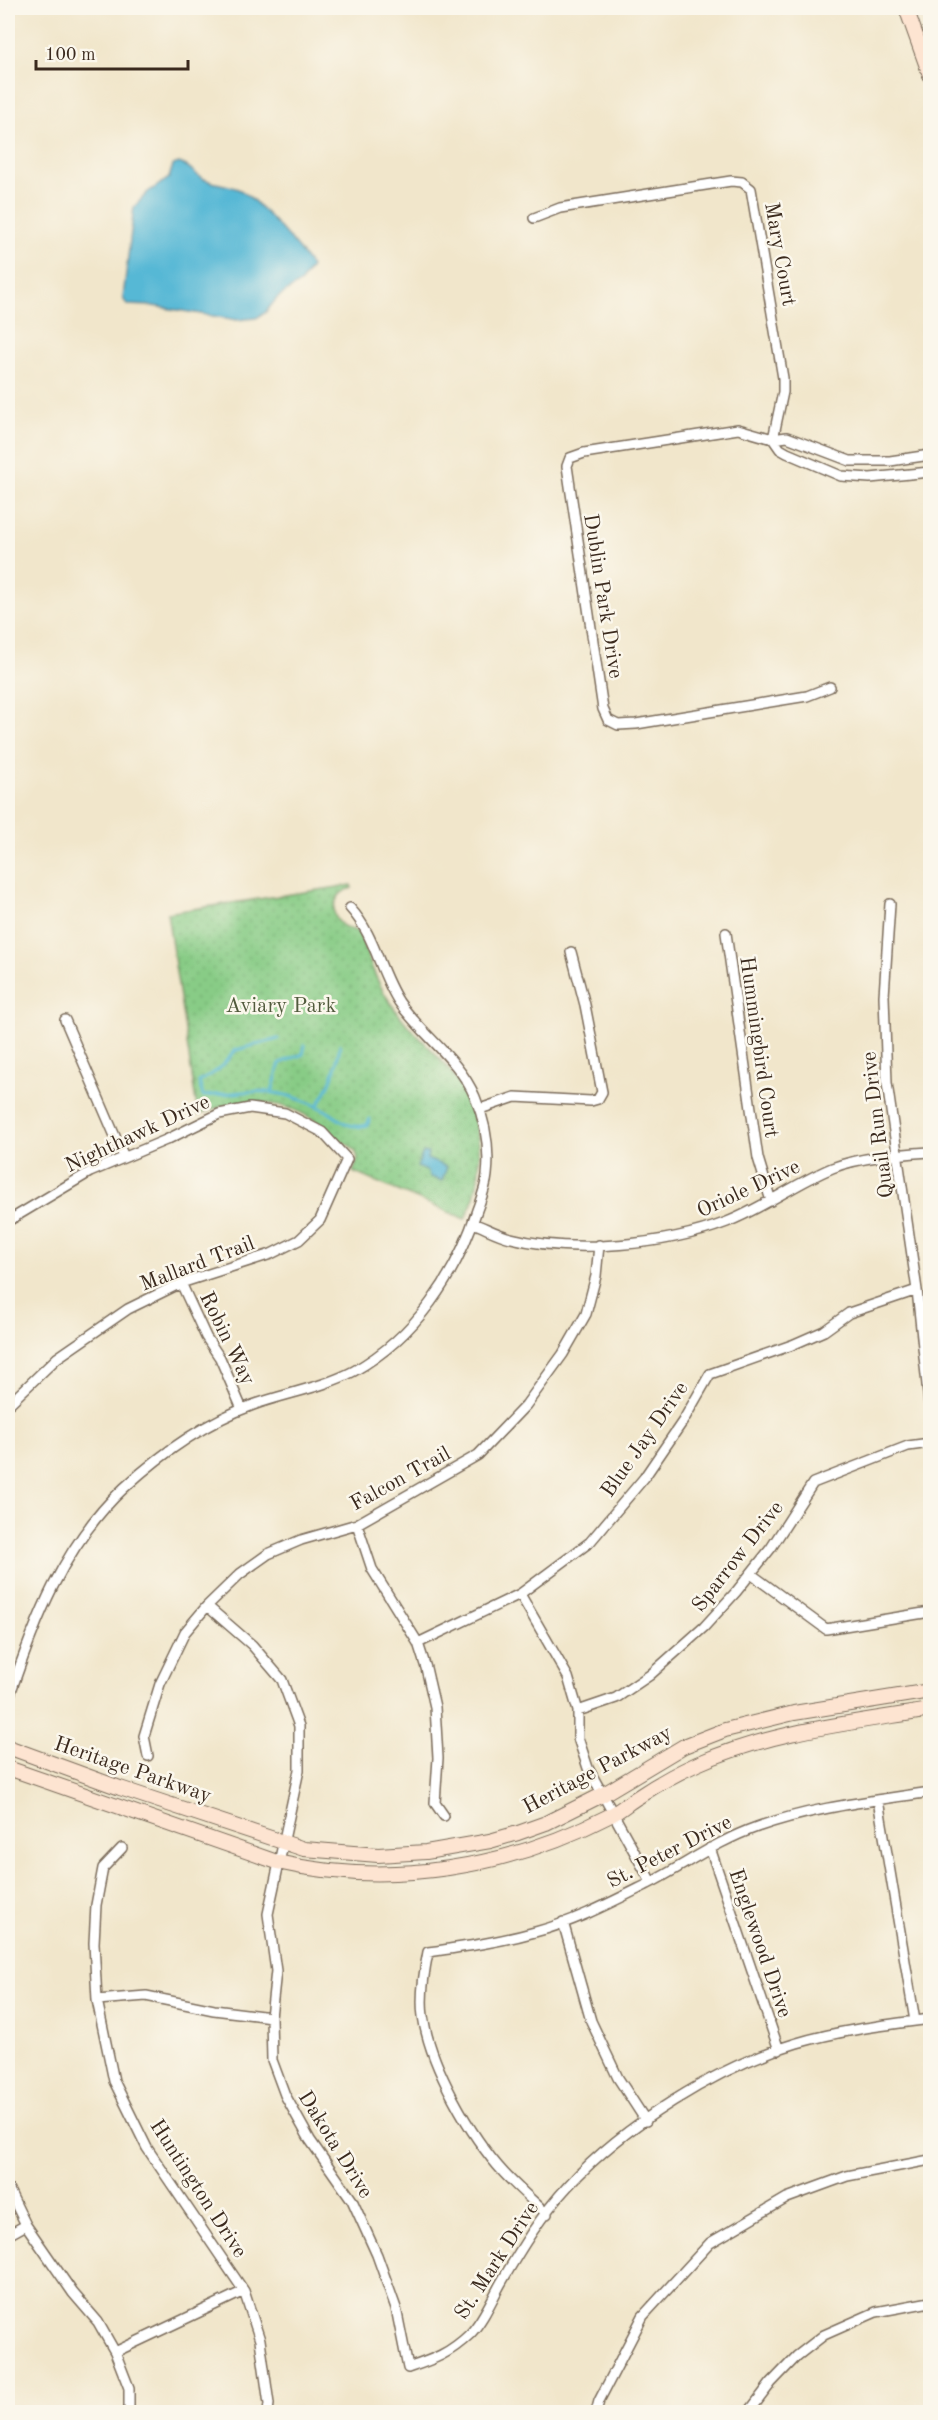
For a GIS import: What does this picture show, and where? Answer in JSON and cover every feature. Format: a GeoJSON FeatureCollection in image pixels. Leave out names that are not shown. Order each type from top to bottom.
{"type":"FeatureCollection","features":[{"type":"Feature","properties":{"kind":"main road"},"geometry":{"type":"LineString","coordinates":[[906,8],[930,75]]}},
{"type":"Feature","properties":{"kind":"main road","name":"Heritage Parkway"},"geometry":{"type":"LineString","coordinates":[[8,1747],[120,1788],[304,1849],[378,1855],[426,1852],[490,1841],[546,1824],[602,1795],[684,1746],[725,1730],[794,1713],[930,1691]]}},
{"type":"Feature","properties":{"kind":"main road","name":"Heritage Parkway"},"geometry":{"type":"LineString","coordinates":[[8,1768],[298,1867],[380,1874],[424,1872],[468,1866],[535,1848],[612,1814],[640,1795],[697,1764],[748,1745],[778,1736],[930,1710]]}},
{"type":"Feature","properties":{"kind":"street","name":"Mary Court"},"geometry":{"type":"LineString","coordinates":[[534,218],[560,207],[731,181],[742,182],[751,189],[783,378],[783,392],[773,439]]}},
{"type":"Feature","properties":{"kind":"street","name":"Dublin Park Drive"},"geometry":{"type":"LineString","coordinates":[[830,687],[807,696],[636,724],[618,725],[608,720],[603,709],[568,479],[567,466],[570,458],[584,453],[738,429],[773,439],[787,437],[824,453],[857,462],[890,461],[930,455]]}},
{"type":"Feature","properties":{"kind":"street","name":"Dublin Park Drive"},"geometry":{"type":"LineString","coordinates":[[773,439],[780,449],[841,476],[870,478],[930,472]]}},
{"type":"Feature","properties":{"kind":"street"},"geometry":{"type":"LineString","coordinates":[[854,477],[857,462]]}},
{"type":"Feature","properties":{"kind":"street","name":"Quail Run Drive"},"geometry":{"type":"LineString","coordinates":[[890,904],[884,1007],[887,1083],[917,1290],[930,1413]]}},
{"type":"Feature","properties":{"kind":"street"},"geometry":{"type":"LineString","coordinates":[[8,1700],[29,1637],[55,1579],[85,1532],[123,1490],[168,1452],[242,1409],[329,1382],[351,1372],[390,1346],[424,1313],[437,1294],[473,1223],[487,1176],[487,1136],[480,1109],[462,1072],[426,1035],[398,1000],[378,960],[366,927],[350,908]]}},
{"type":"Feature","properties":{"kind":"street","name":"Hummingbird Court"},"geometry":{"type":"LineString","coordinates":[[726,933],[758,1158],[771,1201]]}},
{"type":"Feature","properties":{"kind":"street"},"geometry":{"type":"LineString","coordinates":[[480,1109],[515,1097],[591,1101],[598,1099],[602,1092],[585,1005],[571,952]]}},
{"type":"Feature","properties":{"kind":"street"},"geometry":{"type":"LineString","coordinates":[[65,1020],[124,1157]]}},
{"type":"Feature","properties":{"kind":"street","name":"Nighthawk Drive"},"geometry":{"type":"LineString","coordinates":[[8,1221],[90,1172],[166,1140],[219,1113],[250,1108],[285,1113],[321,1132],[347,1159]]}},
{"type":"Feature","properties":{"kind":"street","name":"Oriole Drive"},"geometry":{"type":"LineString","coordinates":[[473,1223],[509,1238],[532,1242],[599,1245],[652,1241],[693,1233],[727,1222],[833,1168],[897,1155],[930,1152]]}},
{"type":"Feature","properties":{"kind":"street","name":"Mallard Trail"},"geometry":{"type":"LineString","coordinates":[[8,1406],[57,1358],[128,1310],[181,1283],[271,1254],[299,1240],[320,1220],[347,1159]]}},
{"type":"Feature","properties":{"kind":"street","name":"Falcon Trail"},"geometry":{"type":"LineString","coordinates":[[148,1756],[144,1736],[160,1684],[185,1632],[207,1606],[240,1574],[268,1554],[301,1540],[357,1524],[478,1455],[526,1405],[563,1354],[586,1314],[596,1276],[599,1245]]}},
{"type":"Feature","properties":{"kind":"street","name":"Robin Way"},"geometry":{"type":"LineString","coordinates":[[181,1283],[206,1338],[220,1358],[242,1409]]}},
{"type":"Feature","properties":{"kind":"street","name":"Blue Jay Drive"},"geometry":{"type":"LineString","coordinates":[[418,1643],[520,1594],[590,1542],[644,1478],[683,1421],[710,1374],[792,1345],[824,1331],[849,1314],[917,1290]]}},
{"type":"Feature","properties":{"kind":"street","name":"Sparrow Drive"},"geometry":{"type":"LineString","coordinates":[[578,1711],[616,1698],[650,1675],[704,1627],[777,1539],[813,1483],[908,1446],[930,1443]]}},
{"type":"Feature","properties":{"kind":"street"},"geometry":{"type":"LineString","coordinates":[[357,1524],[372,1569],[418,1643],[435,1707],[438,1758],[435,1803],[444,1816]]}},
{"type":"Feature","properties":{"kind":"street"},"geometry":{"type":"LineString","coordinates":[[750,1574],[826,1629],[930,1612]]}},
{"type":"Feature","properties":{"kind":"street"},"geometry":{"type":"LineString","coordinates":[[520,1594],[568,1677],[578,1711],[578,1738],[588,1768],[651,1882]]}},
{"type":"Feature","properties":{"kind":"street","name":"Dakota Drive"},"geometry":{"type":"LineString","coordinates":[[207,1606],[252,1645],[282,1680],[299,1726],[299,1770],[268,1914],[276,1971],[271,2018],[272,2060],[285,2095],[310,2140],[352,2200],[377,2255],[396,2308],[408,2368]]}},
{"type":"Feature","properties":{"kind":"street","name":"St. Peter Drive"},"geometry":{"type":"LineString","coordinates":[[547,2214],[503,2173],[476,2137],[435,2061],[423,2015],[424,1975],[428,1952],[480,1945],[537,1932],[591,1912],[651,1882],[710,1848],[756,1827],[812,1811],[930,1792]]}},
{"type":"Feature","properties":{"kind":"street"},"geometry":{"type":"LineString","coordinates":[[878,1800],[915,2021]]}},
{"type":"Feature","properties":{"kind":"street","name":"Huntington Drive"},"geometry":{"type":"LineString","coordinates":[[123,1848],[103,1868],[96,1905],[94,1943],[96,2000],[114,2081],[147,2148],[244,2291],[260,2340],[269,2404],[268,2412]]}},
{"type":"Feature","properties":{"kind":"street","name":"Englewood Drive"},"geometry":{"type":"LineString","coordinates":[[710,1848],[779,2050]]}},
{"type":"Feature","properties":{"kind":"street"},"geometry":{"type":"LineString","coordinates":[[563,1922],[591,2021],[618,2078],[646,2121]]}},
{"type":"Feature","properties":{"kind":"street"},"geometry":{"type":"LineString","coordinates":[[96,2000],[146,1996],[214,2010],[271,2018]]}},
{"type":"Feature","properties":{"kind":"street","name":"St. Mark Drive"},"geometry":{"type":"LineString","coordinates":[[408,2368],[443,2356],[472,2332],[521,2248],[568,2187],[616,2143],[670,2103],[734,2067],[779,2050],[852,2029],[930,2019]]}},
{"type":"Feature","properties":{"kind":"street"},"geometry":{"type":"LineString","coordinates":[[596,2412],[643,2316],[710,2243],[787,2198],[847,2176],[930,2160]]}},
{"type":"Feature","properties":{"kind":"street"},"geometry":{"type":"LineString","coordinates":[[8,2188],[26,2225],[73,2293],[98,2322],[115,2352],[129,2388],[129,2412]]}},
{"type":"Feature","properties":{"kind":"street"},"geometry":{"type":"LineString","coordinates":[[8,2235],[26,2225]]}},
{"type":"Feature","properties":{"kind":"street"},"geometry":{"type":"LineString","coordinates":[[115,2352],[244,2291]]}},
{"type":"Feature","properties":{"kind":"street"},"geometry":{"type":"LineString","coordinates":[[749,2412],[796,2356],[824,2336],[876,2312],[930,2302]]}},
{"type":"Feature","properties":{"kind":"green space","name":"Aviary Park"},"geometry":{"type":"Polygon","coordinates":[[[351,885],[352,888],[341,894],[335,903],[337,920],[344,926],[359,932],[375,975],[388,999],[395,1010],[454,1076],[471,1109],[479,1146],[479,1165],[477,1183],[465,1219],[353,1172],[358,1159],[354,1149],[318,1122],[300,1112],[257,1102],[227,1105],[198,1115],[167,913],[351,885]]]}},
{"type":"Feature","properties":{"kind":"water"},"geometry":{"type":"Polygon","coordinates":[[[179,163],[206,180],[234,187],[246,194],[277,225],[311,267],[301,282],[277,298],[265,313],[256,318],[237,320],[153,306],[127,305],[123,298],[134,207],[148,192],[169,178],[173,165],[179,163]]]}},
{"type":"Feature","properties":{"kind":"water"},"geometry":{"type":"Polygon","coordinates":[[[423,1152],[428,1153],[427,1159],[447,1167],[442,1181],[430,1177],[427,1171],[417,1167],[423,1152]]]}},
{"type":"Feature","properties":{"kind":"waterway"},"geometry":{"type":"LineString","coordinates":[[278,1039],[236,1050],[218,1070],[199,1082],[203,1096],[251,1092],[274,1093],[312,1104],[349,1125],[367,1125],[370,1119]]}},
{"type":"Feature","properties":{"kind":"waterway"},"geometry":{"type":"LineString","coordinates":[[317,1106],[333,1076],[340,1044]]}},
{"type":"Feature","properties":{"kind":"waterway"},"geometry":{"type":"LineString","coordinates":[[272,1092],[280,1063],[303,1054],[305,1045]]}}]}
